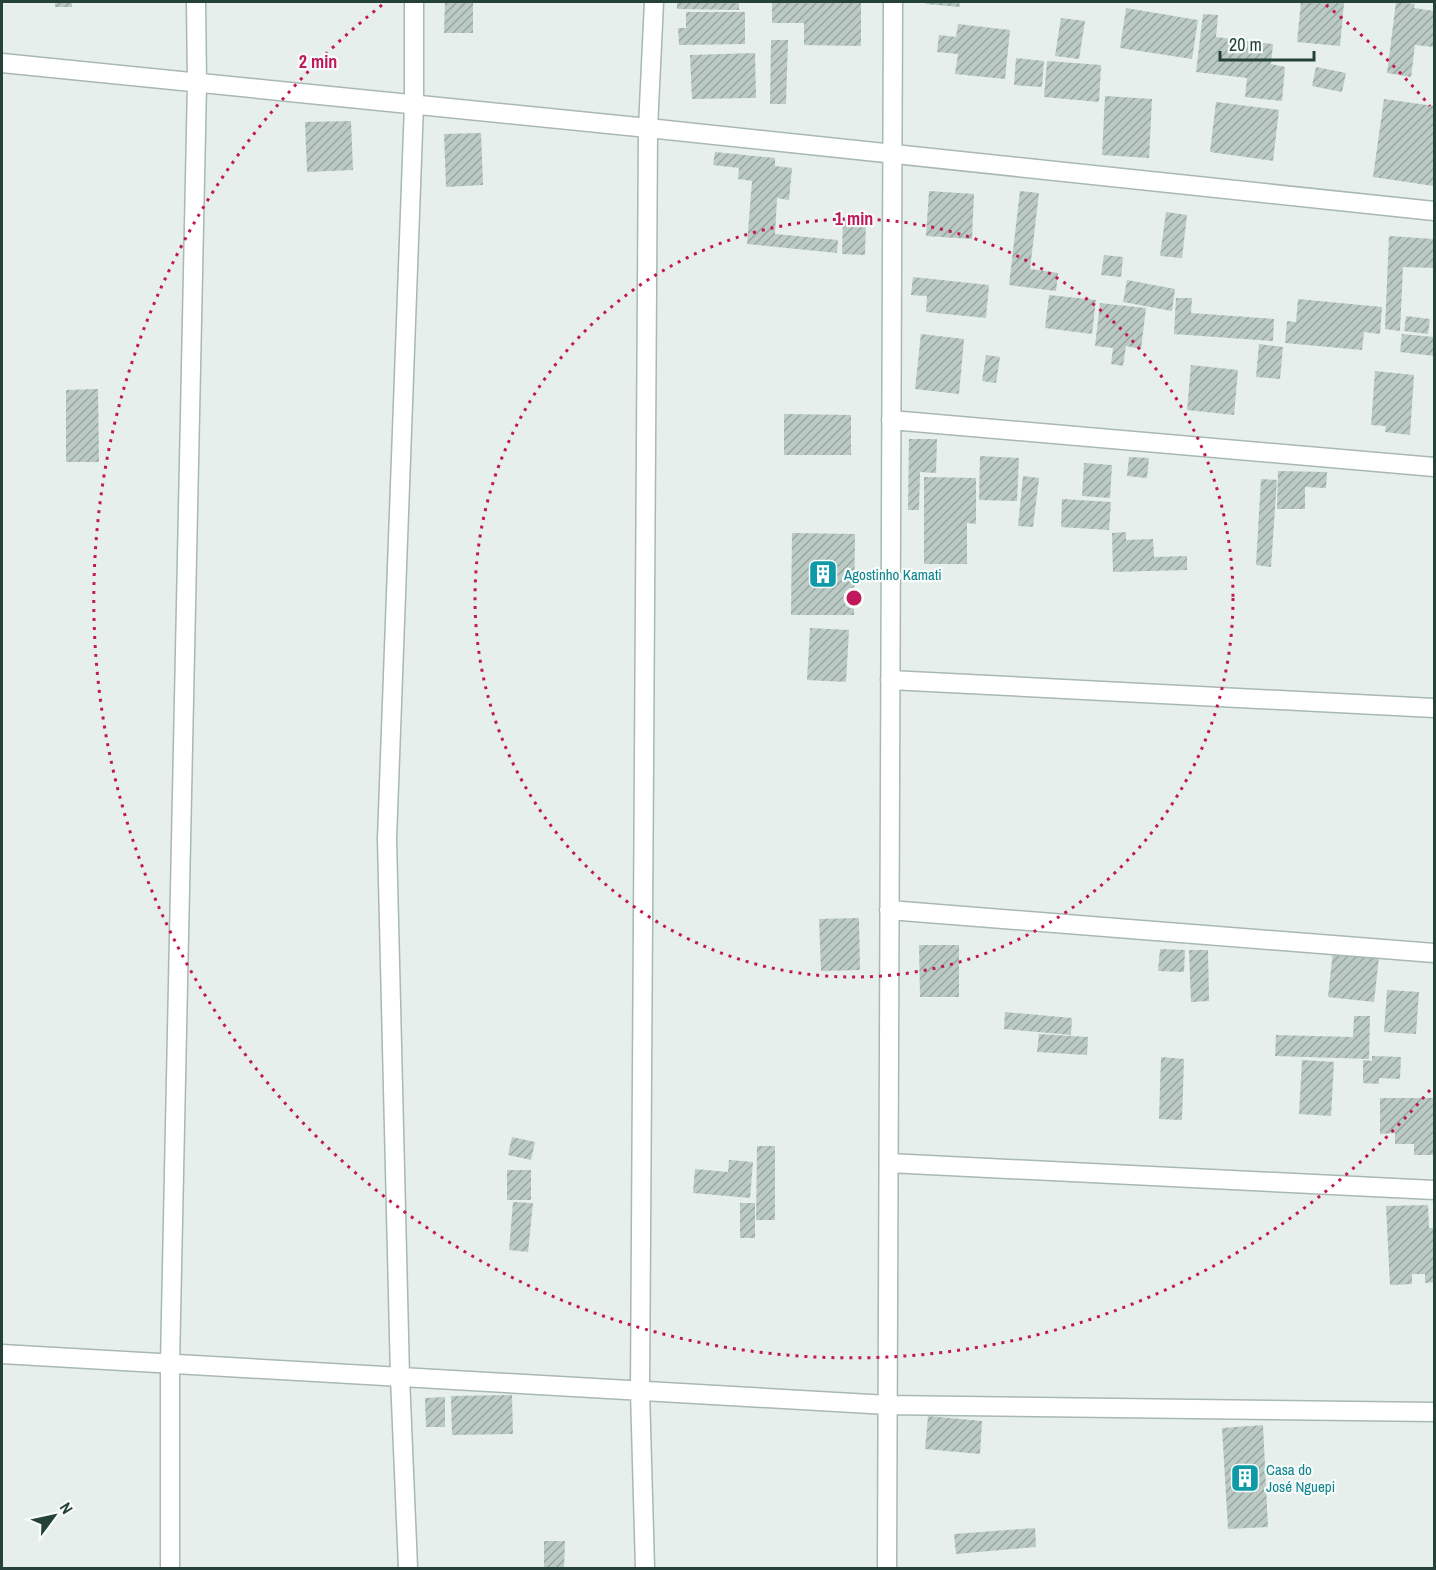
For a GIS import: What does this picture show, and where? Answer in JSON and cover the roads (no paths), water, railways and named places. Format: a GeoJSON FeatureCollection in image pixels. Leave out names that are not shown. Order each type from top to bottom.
{"type":"FeatureCollection","features":[{"type":"Feature","properties":{"kind":"street"},"geometry":{"type":"LineString","coordinates":[[170,1569],[170,1363],[197,82],[196,2]]}},
{"type":"Feature","properties":{"kind":"street"},"geometry":{"type":"LineString","coordinates":[[408,1569],[400,1377],[387,840],[414,104],[414,2]]}},
{"type":"Feature","properties":{"kind":"street"},"geometry":{"type":"LineString","coordinates":[[645,1569],[640,1391],[648,128],[654,2]]}},
{"type":"Feature","properties":{"kind":"street"},"geometry":{"type":"LineString","coordinates":[[887,1569],[893,2]]}},
{"type":"Feature","properties":{"kind":"street"},"geometry":{"type":"LineString","coordinates":[[2,63],[1434,211]]}},
{"type":"Feature","properties":{"kind":"street"},"geometry":{"type":"LineString","coordinates":[[891,420],[1434,468]]}},
{"type":"Feature","properties":{"kind":"street"},"geometry":{"type":"LineString","coordinates":[[890,680],[1434,708]]}},
{"type":"Feature","properties":{"kind":"street"},"geometry":{"type":"LineString","coordinates":[[890,910],[1434,953]]}},
{"type":"Feature","properties":{"kind":"street"},"geometry":{"type":"LineString","coordinates":[[889,1163],[1434,1190]]}},
{"type":"Feature","properties":{"kind":"street"},"geometry":{"type":"LineString","coordinates":[[2,1354],[888,1405],[1434,1412]]}},
{"type":"Feature","properties":{"kind":"place","name":"Agostinho Kamati"},"geometry":{"type":"Point","coordinates":[823,574]}},
{"type":"Feature","properties":{"kind":"place","name":"Casa do José Nguepi"},"geometry":{"type":"Point","coordinates":[1245,1478]}}]}
